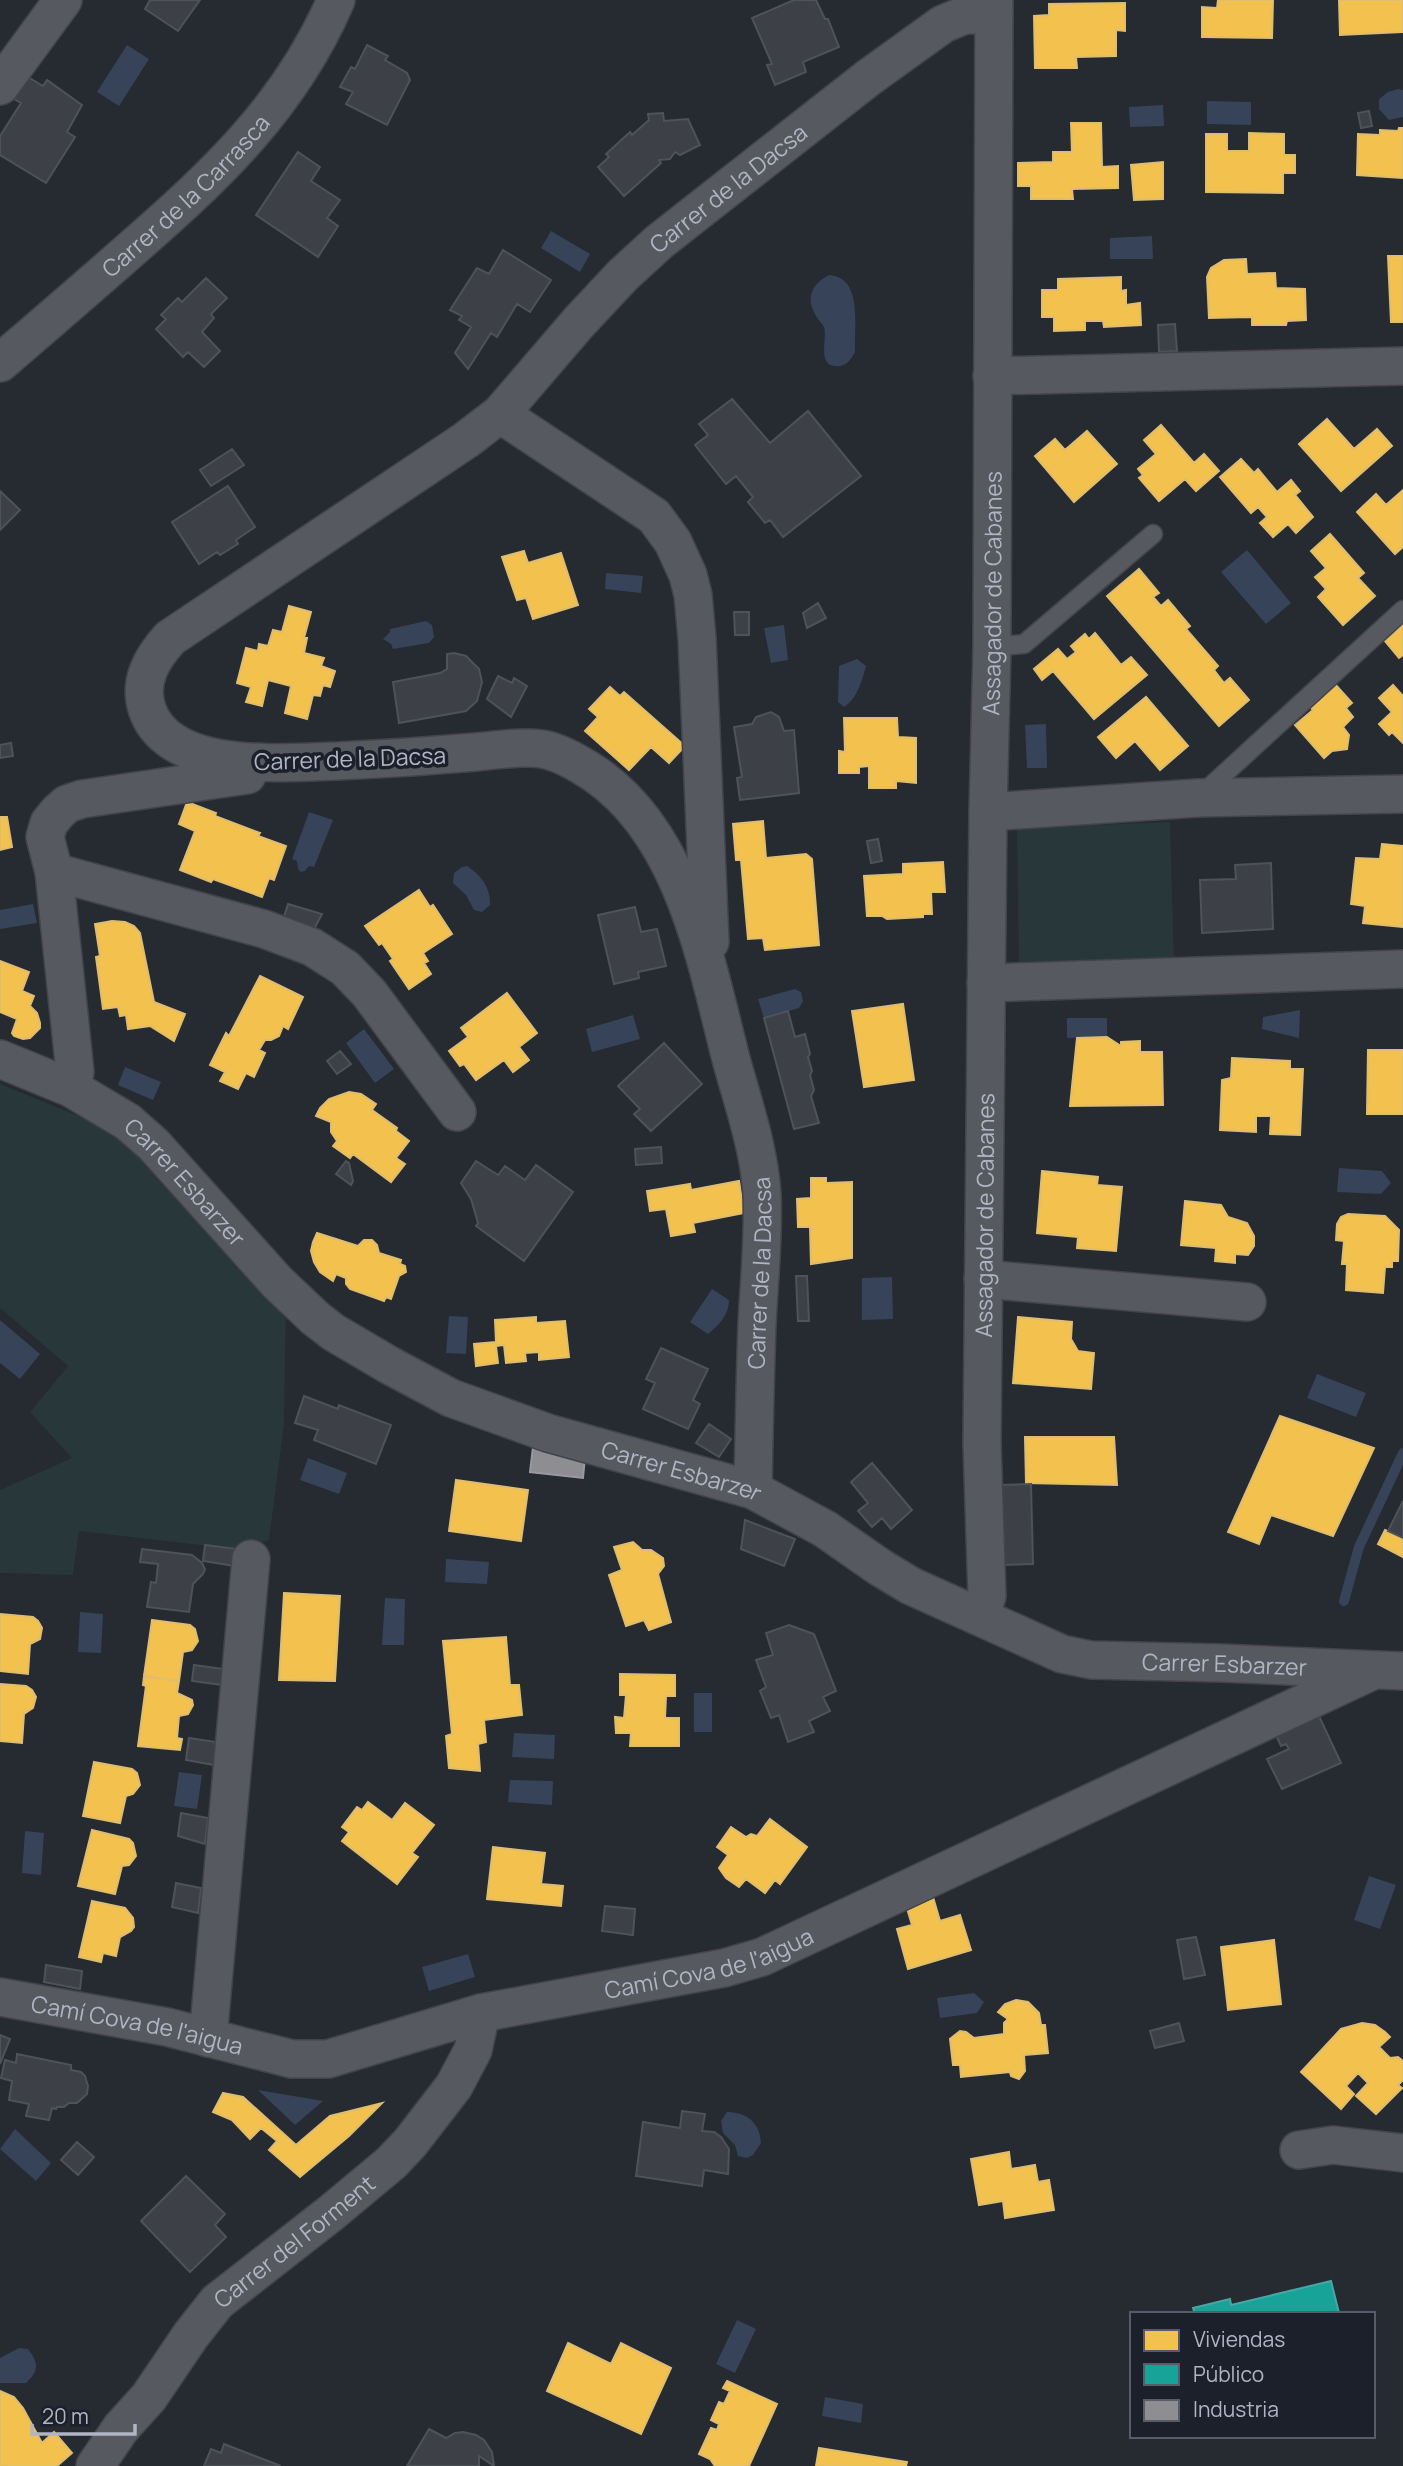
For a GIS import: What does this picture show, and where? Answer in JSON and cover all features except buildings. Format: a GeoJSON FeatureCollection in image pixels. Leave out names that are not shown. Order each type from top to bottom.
{"type":"FeatureCollection","features":[{"type":"Feature","properties":{"kind":"street"},"geometry":{"type":"LineString","coordinates":[[0,86],[64,0]]}},
{"type":"Feature","properties":{"kind":"street","name":"Carrer de la Carrasca"},"geometry":{"type":"LineString","coordinates":[[0,363],[196,193],[242,147],[301,69],[317,43],[336,0]]}},
{"type":"Feature","properties":{"kind":"street","name":"Assagador de Cabanes"},"geometry":{"type":"LineString","coordinates":[[980,1616],[987,1595],[982,1443],[992,647],[994,8]]}},
{"type":"Feature","properties":{"kind":"street","name":"Carrer de la Dacsa"},"geometry":{"type":"LineString","coordinates":[[753,1490],[762,1195],[757,1156],[712,977],[678,883],[656,838],[632,809],[597,775],[559,754],[542,749],[254,764],[201,754],[172,740],[152,721],[144,694],[145,678],[170,638],[466,440],[500,414],[600,298],[659,242],[868,78],[943,24],[994,8]]}},
{"type":"Feature","properties":{"kind":"street"},"geometry":{"type":"LineString","coordinates":[[992,376],[1403,366]]}},
{"type":"Feature","properties":{"kind":"street","name":"Carrer de la Dacsa"},"geometry":{"type":"LineString","coordinates":[[500,414],[654,516],[681,557],[693,595],[697,638],[712,977]]}},
{"type":"Feature","properties":{"kind":"street"},"geometry":{"type":"LineString","coordinates":[[71,1088],[75,1072],[54,872],[46,837],[49,823],[67,804],[82,799],[247,775],[254,764]]}},
{"type":"Feature","properties":{"kind":"street"},"geometry":{"type":"LineString","coordinates":[[988,812],[1197,798],[1403,794]]}},
{"type":"Feature","properties":{"kind":"street"},"geometry":{"type":"LineString","coordinates":[[54,872],[264,929],[324,953],[345,968],[369,993],[457,1112]]}},
{"type":"Feature","properties":{"kind":"street"},"geometry":{"type":"LineString","coordinates":[[986,983],[1403,969]]}},
{"type":"Feature","properties":{"kind":"street","name":"Carrer Esbarzer"},"geometry":{"type":"LineString","coordinates":[[0,1059],[71,1088],[113,1111],[142,1132],[277,1282],[315,1318],[333,1332],[389,1365],[452,1398],[548,1433],[753,1490],[825,1529],[911,1586],[1062,1654],[1091,1660],[1221,1662],[1396,1670]]}},
{"type":"Feature","properties":{"kind":"street"},"geometry":{"type":"LineString","coordinates":[[983,1279],[1247,1302]]}},
{"type":"Feature","properties":{"kind":"street"},"geometry":{"type":"LineString","coordinates":[[208,2038],[251,1559]]}},
{"type":"Feature","properties":{"kind":"street","name":"Camí Cova de l'aigua"},"geometry":{"type":"LineString","coordinates":[[0,1997],[127,2019],[292,2059],[328,2059],[481,2012],[724,1968],[762,1957],[1396,1670]]}},
{"type":"Feature","properties":{"kind":"street","name":"Carrer del Forment"},"geometry":{"type":"LineString","coordinates":[[95,2466],[121,2428],[149,2397],[217,2302],[331,2213],[391,2163],[410,2143],[445,2099],[463,2070],[473,2050],[481,2012]]}},
{"type":"Feature","properties":{"kind":"street"},"geometry":{"type":"LineString","coordinates":[[1299,2150],[1333,2144],[1403,2152]]}},
{"type":"Feature","properties":{"kind":"lane"},"geometry":{"type":"LineString","coordinates":[[992,647],[1024,644],[1153,534]]}},
{"type":"Feature","properties":{"kind":"lane"},"geometry":{"type":"LineString","coordinates":[[1197,798],[1403,610]]}},
{"type":"Feature","properties":{"kind":"shaded area"},"geometry":{"type":"Polygon","coordinates":[[[1170,822],[1174,962],[1019,972],[1017,828],[1170,822]]]}},
{"type":"Feature","properties":{"kind":"shaded area"},"geometry":{"type":"Polygon","coordinates":[[[0,1084],[98,1124],[134,1148],[286,1307],[284,1425],[269,1540],[235,1549],[79,1531],[73,1575],[0,1573],[0,1490],[72,1458],[30,1412],[68,1366],[0,1308],[0,1084]]]}},
{"type":"Feature","properties":{"kind":"water"},"geometry":{"type":"Polygon","coordinates":[[[127,45],[149,59],[119,106],[97,92],[127,45]]]}},
{"type":"Feature","properties":{"kind":"water"},"geometry":{"type":"Polygon","coordinates":[[[1398,89],[1403,90],[1403,117],[1389,120],[1379,109],[1379,99],[1398,89]]]}},
{"type":"Feature","properties":{"kind":"water"},"geometry":{"type":"Polygon","coordinates":[[[1207,101],[1251,102],[1251,125],[1207,124],[1207,101]]]}},
{"type":"Feature","properties":{"kind":"water"},"geometry":{"type":"Polygon","coordinates":[[[1163,105],[1164,126],[1130,127],[1129,107],[1163,105]]]}},
{"type":"Feature","properties":{"kind":"water"},"geometry":{"type":"Polygon","coordinates":[[[551,231],[590,254],[580,272],[541,248],[551,231]]]}},
{"type":"Feature","properties":{"kind":"water"},"geometry":{"type":"Polygon","coordinates":[[[1152,236],[1153,259],[1110,259],[1110,238],[1152,236]]]}},
{"type":"Feature","properties":{"kind":"water"},"geometry":{"type":"Polygon","coordinates":[[[829,275],[840,278],[847,284],[854,304],[855,352],[847,363],[840,366],[832,366],[825,358],[824,327],[811,302],[815,286],[829,275]]]}},
{"type":"Feature","properties":{"kind":"water"},"geometry":{"type":"Polygon","coordinates":[[[1247,550],[1291,603],[1266,624],[1221,572],[1247,550]]]}},
{"type":"Feature","properties":{"kind":"water"},"geometry":{"type":"Polygon","coordinates":[[[606,573],[643,576],[641,593],[605,589],[606,573]]]}},
{"type":"Feature","properties":{"kind":"water"},"geometry":{"type":"Polygon","coordinates":[[[426,621],[432,625],[434,637],[429,643],[393,649],[391,644],[383,639],[390,629],[426,621]]]}},
{"type":"Feature","properties":{"kind":"water"},"geometry":{"type":"Polygon","coordinates":[[[784,625],[788,660],[771,663],[764,628],[784,625]]]}},
{"type":"Feature","properties":{"kind":"water"},"geometry":{"type":"Polygon","coordinates":[[[857,659],[866,666],[856,694],[844,707],[838,702],[839,666],[857,659]]]}},
{"type":"Feature","properties":{"kind":"water"},"geometry":{"type":"Polygon","coordinates":[[[1046,724],[1047,768],[1027,768],[1025,725],[1046,724]]]}},
{"type":"Feature","properties":{"kind":"water"},"geometry":{"type":"Polygon","coordinates":[[[309,812],[333,820],[314,867],[309,866],[301,872],[297,861],[292,859],[309,812]]]}},
{"type":"Feature","properties":{"kind":"water"},"geometry":{"type":"Polygon","coordinates":[[[467,866],[481,878],[489,893],[490,905],[482,912],[474,910],[466,895],[453,883],[454,873],[467,866]]]}},
{"type":"Feature","properties":{"kind":"water"},"geometry":{"type":"Polygon","coordinates":[[[33,904],[37,923],[0,929],[0,910],[33,904]]]}},
{"type":"Feature","properties":{"kind":"water"},"geometry":{"type":"Polygon","coordinates":[[[795,989],[801,992],[803,1001],[799,1008],[764,1018],[758,999],[795,989]]]}},
{"type":"Feature","properties":{"kind":"water"},"geometry":{"type":"Polygon","coordinates":[[[1300,1010],[1299,1038],[1262,1029],[1263,1017],[1300,1010]]]}},
{"type":"Feature","properties":{"kind":"water"},"geometry":{"type":"Polygon","coordinates":[[[633,1015],[640,1039],[592,1052],[586,1029],[633,1015]]]}},
{"type":"Feature","properties":{"kind":"water"},"geometry":{"type":"Polygon","coordinates":[[[1067,1018],[1107,1018],[1107,1037],[1067,1038],[1067,1018]]]}},
{"type":"Feature","properties":{"kind":"water"},"geometry":{"type":"Polygon","coordinates":[[[364,1029],[394,1069],[375,1083],[346,1043],[364,1029]]]}},
{"type":"Feature","properties":{"kind":"water"},"geometry":{"type":"Polygon","coordinates":[[[125,1067],[161,1082],[153,1100],[118,1085],[125,1067]]]}},
{"type":"Feature","properties":{"kind":"water"},"geometry":{"type":"Polygon","coordinates":[[[1339,1168],[1382,1171],[1391,1183],[1381,1194],[1337,1192],[1339,1168]]]}},
{"type":"Feature","properties":{"kind":"water"},"geometry":{"type":"Polygon","coordinates":[[[892,1277],[893,1319],[862,1320],[862,1278],[892,1277]]]}},
{"type":"Feature","properties":{"kind":"water"},"geometry":{"type":"Polygon","coordinates":[[[712,1289],[729,1300],[729,1305],[723,1319],[708,1334],[690,1322],[712,1289]]]}},
{"type":"Feature","properties":{"kind":"water"},"geometry":{"type":"Polygon","coordinates":[[[449,1316],[468,1317],[466,1354],[446,1353],[449,1316]]]}},
{"type":"Feature","properties":{"kind":"water"},"geometry":{"type":"Polygon","coordinates":[[[0,1320],[40,1354],[20,1379],[0,1363],[0,1320]]]}},
{"type":"Feature","properties":{"kind":"water"},"geometry":{"type":"Polygon","coordinates":[[[1317,1374],[1366,1393],[1356,1417],[1307,1398],[1317,1374]]]}},
{"type":"Feature","properties":{"kind":"water"},"geometry":{"type":"Polygon","coordinates":[[[308,1458],[347,1473],[339,1494],[300,1480],[308,1458]]]}},
{"type":"Feature","properties":{"kind":"water"},"geometry":{"type":"Polygon","coordinates":[[[446,1559],[489,1562],[487,1584],[445,1582],[446,1559]]]}},
{"type":"Feature","properties":{"kind":"water"},"geometry":{"type":"Polygon","coordinates":[[[385,1598],[405,1599],[404,1645],[382,1645],[385,1598]]]}},
{"type":"Feature","properties":{"kind":"water"},"geometry":{"type":"Polygon","coordinates":[[[80,1612],[103,1614],[101,1653],[78,1652],[80,1612]]]}},
{"type":"Feature","properties":{"kind":"water"},"geometry":{"type":"Polygon","coordinates":[[[694,1693],[712,1693],[712,1732],[694,1732],[694,1693]]]}},
{"type":"Feature","properties":{"kind":"water"},"geometry":{"type":"Polygon","coordinates":[[[514,1733],[555,1735],[554,1759],[512,1757],[514,1733]]]}},
{"type":"Feature","properties":{"kind":"water"},"geometry":{"type":"Polygon","coordinates":[[[179,1772],[202,1775],[197,1809],[174,1806],[179,1772]]]}},
{"type":"Feature","properties":{"kind":"water"},"geometry":{"type":"Polygon","coordinates":[[[510,1780],[553,1781],[552,1805],[508,1802],[510,1780]]]}},
{"type":"Feature","properties":{"kind":"water"},"geometry":{"type":"Polygon","coordinates":[[[25,1831],[44,1833],[41,1875],[22,1873],[25,1831]]]}},
{"type":"Feature","properties":{"kind":"water"},"geometry":{"type":"Polygon","coordinates":[[[1369,1876],[1396,1885],[1380,1929],[1354,1920],[1369,1876]]]}},
{"type":"Feature","properties":{"kind":"water"},"geometry":{"type":"Polygon","coordinates":[[[468,1954],[475,1977],[429,1991],[422,1967],[468,1954]]]}},
{"type":"Feature","properties":{"kind":"water"},"geometry":{"type":"Polygon","coordinates":[[[974,1993],[984,2002],[977,2013],[940,2018],[937,1998],[974,1993]]]}},
{"type":"Feature","properties":{"kind":"water"},"geometry":{"type":"Polygon","coordinates":[[[258,2090],[323,2101],[295,2125],[258,2090]]]}},
{"type":"Feature","properties":{"kind":"water"},"geometry":{"type":"Polygon","coordinates":[[[727,2112],[741,2114],[755,2124],[761,2143],[753,2155],[747,2158],[738,2156],[735,2145],[723,2133],[721,2121],[727,2112]]]}},
{"type":"Feature","properties":{"kind":"water"},"geometry":{"type":"Polygon","coordinates":[[[15,2129],[51,2163],[36,2181],[0,2149],[15,2129]]]}},
{"type":"Feature","properties":{"kind":"water"},"geometry":{"type":"Polygon","coordinates":[[[737,2320],[756,2329],[735,2373],[716,2364],[737,2320]]]}},
{"type":"Feature","properties":{"kind":"water"},"geometry":{"type":"Polygon","coordinates":[[[19,2348],[28,2349],[34,2359],[36,2367],[33,2375],[26,2383],[0,2383],[0,2358],[19,2348]]]}},
{"type":"Feature","properties":{"kind":"water"},"geometry":{"type":"Polygon","coordinates":[[[825,2397],[863,2404],[861,2423],[822,2416],[825,2397]]]}},
{"type":"Feature","properties":{"kind":"waterway"},"geometry":{"type":"LineString","coordinates":[[1344,1601],[1359,1547],[1403,1453]]}}]}
